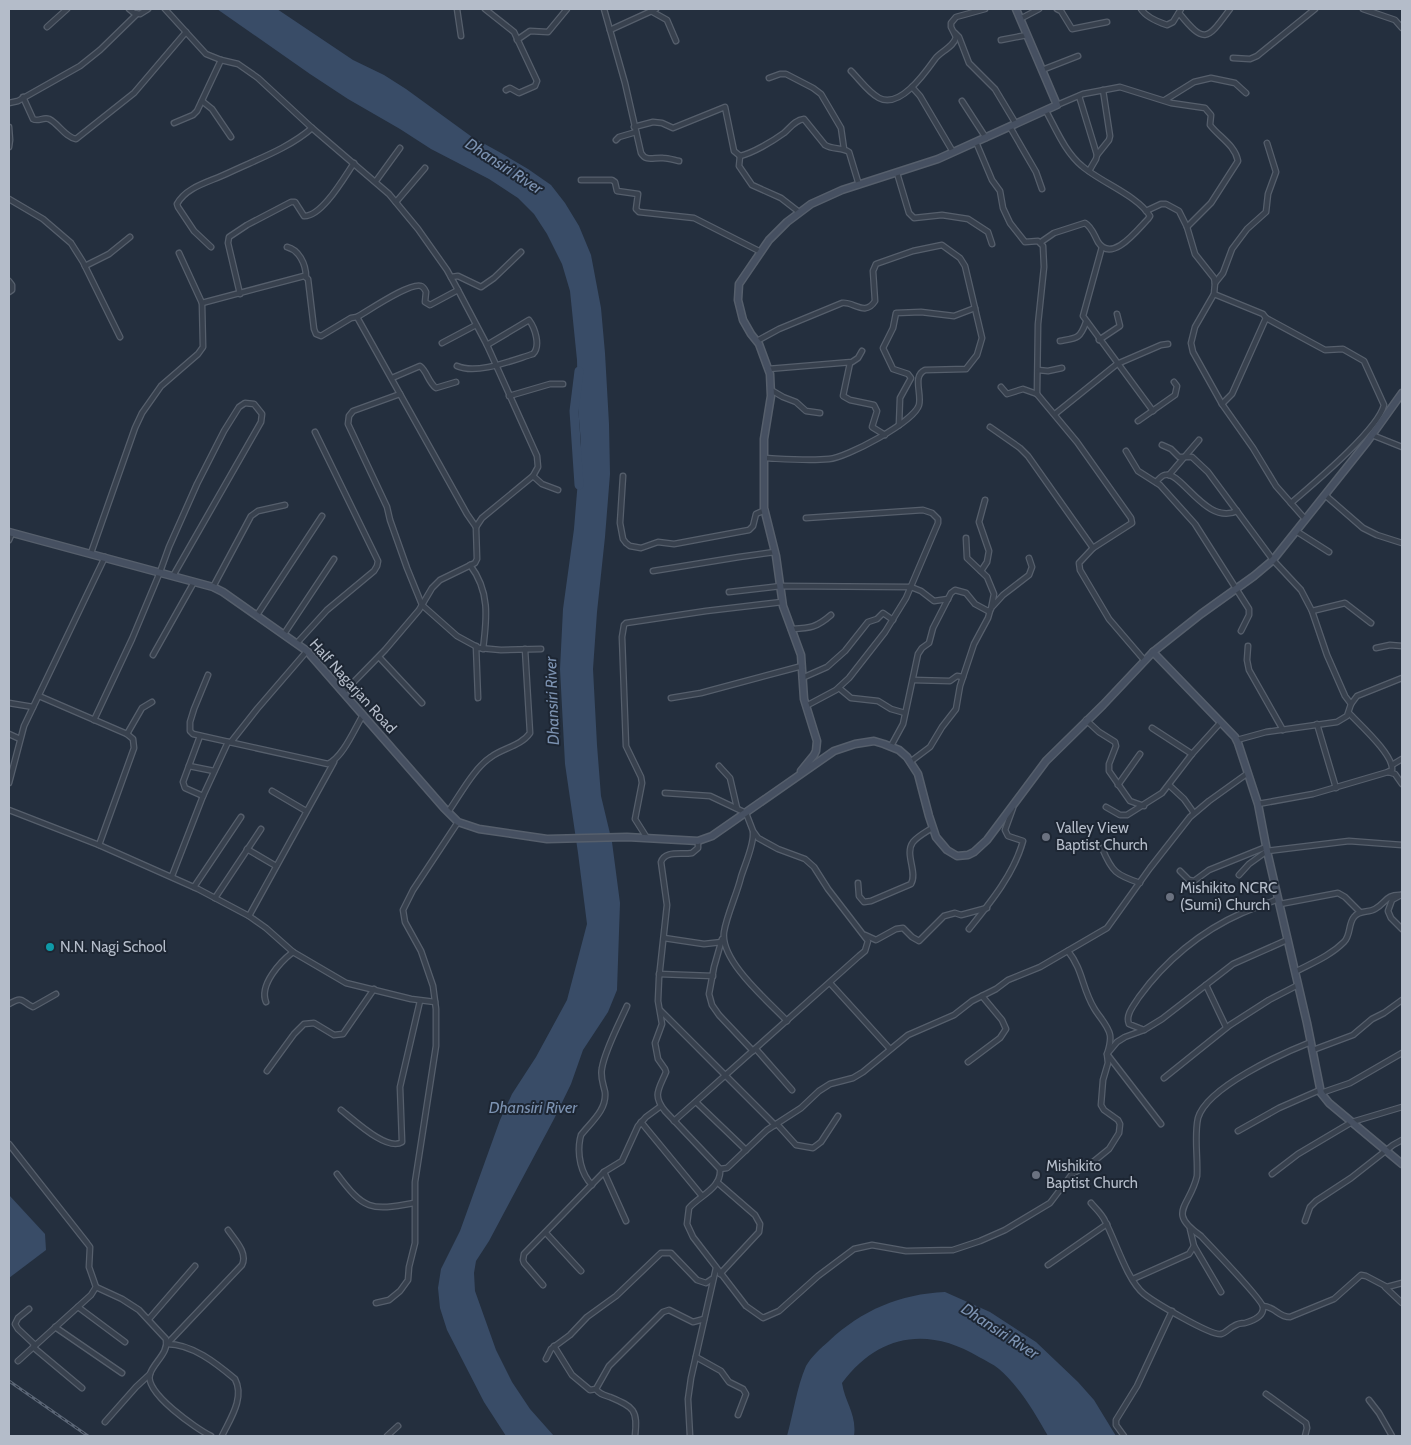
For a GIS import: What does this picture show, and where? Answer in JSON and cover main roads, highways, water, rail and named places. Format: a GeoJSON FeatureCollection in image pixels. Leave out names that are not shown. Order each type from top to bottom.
{"type":"FeatureCollection","features":[{"type":"Feature","properties":{"kind":"main road"},"geometry":{"type":"LineString","coordinates":[[796,778],[814,755],[817,746],[806,706],[801,655],[782,602],[775,552],[765,510],[764,439],[771,390],[768,369],[757,341],[744,324],[738,300],[739,284],[760,252],[782,227],[811,204],[842,190],[938,159],[1057,105],[1016,9]]}},
{"type":"Feature","properties":{"kind":"main road"},"geometry":{"type":"LineString","coordinates":[[796,778],[834,751],[855,744],[874,741],[891,746],[907,757],[918,774],[936,837],[947,850],[958,856],[974,852],[987,840],[1046,761],[1153,652],[1273,560],[1372,435],[1402,393]]}},
{"type":"Feature","properties":{"kind":"main road","name":"Half Nagarjan Road"},"geometry":{"type":"LineString","coordinates":[[10,532],[160,572],[224,592],[307,651],[448,812],[458,822],[479,829],[547,839],[627,837],[698,841],[712,836],[796,778]]}},
{"type":"Feature","properties":{"kind":"main road"},"geometry":{"type":"LineString","coordinates":[[1153,652],[1237,740],[1258,804],[1266,849],[1321,1092],[1329,1103],[1402,1164]]}},
{"type":"Feature","properties":{"kind":"water","name":"Dhansiri River"},"geometry":{"type":"Polygon","coordinates":[[[217,9],[277,9],[353,60],[384,75],[406,89],[472,137],[528,169],[551,185],[565,203],[579,226],[591,255],[601,308],[605,353],[610,474],[593,669],[601,796],[612,842],[620,903],[617,990],[608,1012],[583,1050],[571,1084],[554,1119],[489,1241],[476,1261],[474,1273],[475,1291],[496,1350],[512,1382],[530,1409],[554,1436],[506,1436],[484,1402],[447,1330],[440,1308],[438,1288],[441,1269],[460,1231],[500,1120],[512,1094],[536,1057],[567,1000],[587,924],[565,764],[560,669],[563,609],[574,529],[581,443],[577,360],[570,291],[562,264],[547,234],[534,214],[518,198],[489,179],[431,149],[348,99],[217,9]]]}},
{"type":"Feature","properties":{"kind":"water"},"geometry":{"type":"Polygon","coordinates":[[[9,1195],[45,1234],[46,1250],[9,1278],[9,1195]]]}},
{"type":"Feature","properties":{"kind":"water","name":"Dhansiri River"},"geometry":{"type":"Polygon","coordinates":[[[945,1292],[990,1312],[1036,1342],[1094,1400],[1116,1436],[1048,1436],[1020,1392],[997,1367],[960,1347],[941,1341],[923,1339],[905,1340],[888,1345],[871,1354],[842,1383],[854,1421],[854,1436],[787,1436],[803,1374],[813,1356],[842,1330],[868,1312],[897,1300],[928,1293],[945,1292]]]}},
{"type":"Feature","properties":{"kind":"waterway","name":"Dhansiri River"},"geometry":{"type":"LineString","coordinates":[[579,371],[574,411],[579,485]]}},
{"type":"Feature","properties":{"kind":"railway"},"geometry":{"type":"LineString","coordinates":[[9,1381],[88,1436]]}},
{"type":"Feature","properties":{"kind":"place","name":"Valley View Baptist Church"},"geometry":{"type":"Point","coordinates":[1046,837]}},
{"type":"Feature","properties":{"kind":"place","name":"Mishikito NCRC (Sumi) Church"},"geometry":{"type":"Point","coordinates":[1170,897]}},
{"type":"Feature","properties":{"kind":"place","name":"N.N. Nagi School"},"geometry":{"type":"Point","coordinates":[50,947]}},
{"type":"Feature","properties":{"kind":"place","name":"Mishikito Baptist Church"},"geometry":{"type":"Point","coordinates":[1036,1175]}}]}
